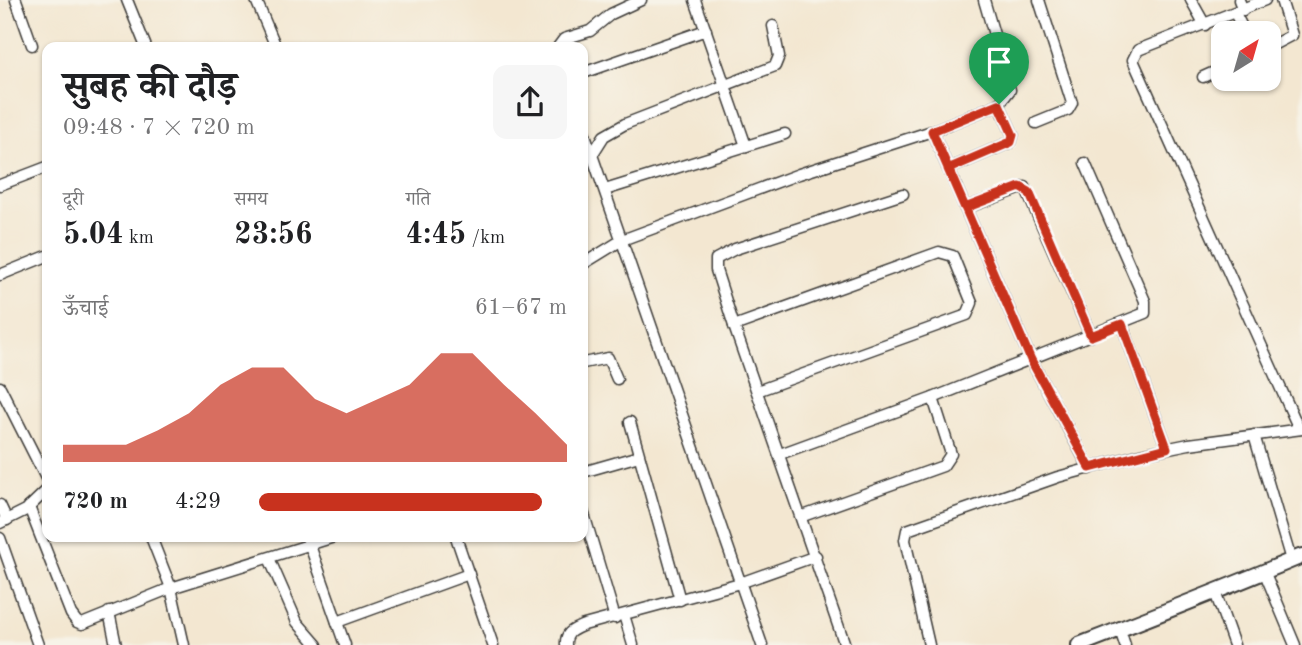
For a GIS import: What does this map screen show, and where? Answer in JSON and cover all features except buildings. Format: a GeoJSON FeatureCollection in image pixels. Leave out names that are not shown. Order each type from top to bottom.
{"type":"FeatureCollection","features":[{"type":"Feature","properties":{"kind":"main road"},"geometry":{"type":"LineString","coordinates":[[1079,645],[1138,620],[1165,613],[1297,558]]}},
{"type":"Feature","properties":{"kind":"main road"},"geometry":{"type":"LineString","coordinates":[[1098,645],[1124,640],[1165,613]]}},
{"type":"Feature","properties":{"kind":"street"},"geometry":{"type":"LineString","coordinates":[[16,0],[32,45]]}},
{"type":"Feature","properties":{"kind":"street"},"geometry":{"type":"LineString","coordinates":[[127,0],[144,42]]}},
{"type":"Feature","properties":{"kind":"street"},"geometry":{"type":"LineString","coordinates":[[256,0],[274,42]]}},
{"type":"Feature","properties":{"kind":"street"},"geometry":{"type":"LineString","coordinates":[[562,42],[590,31],[611,14],[641,0]]}},
{"type":"Feature","properties":{"kind":"street"},"geometry":{"type":"LineString","coordinates":[[695,0],[746,146]]}},
{"type":"Feature","properties":{"kind":"street"},"geometry":{"type":"LineString","coordinates":[[588,261],[622,240],[799,174],[932,131],[999,104],[1010,90],[984,0]]}},
{"type":"Feature","properties":{"kind":"street"},"geometry":{"type":"LineString","coordinates":[[1036,122],[1068,110],[1072,103],[1039,0]]}},
{"type":"Feature","properties":{"kind":"street"},"geometry":{"type":"LineString","coordinates":[[1191,0],[1205,25]]}},
{"type":"Feature","properties":{"kind":"street"},"geometry":{"type":"LineString","coordinates":[[929,645],[905,540],[907,530],[1090,468],[1167,448],[1301,429],[1133,60],[1138,50],[1265,0]]}},
{"type":"Feature","properties":{"kind":"street"},"geometry":{"type":"LineString","coordinates":[[1281,0],[1292,35],[1281,41]]}},
{"type":"Feature","properties":{"kind":"street"},"geometry":{"type":"LineString","coordinates":[[592,155],[604,136],[625,124],[775,66],[779,55],[773,26]]}},
{"type":"Feature","properties":{"kind":"street"},"geometry":{"type":"LineString","coordinates":[[588,72],[706,30]]}},
{"type":"Feature","properties":{"kind":"street"},"geometry":{"type":"LineString","coordinates":[[1203,77],[1211,73]]}},
{"type":"Feature","properties":{"kind":"street"},"geometry":{"type":"LineString","coordinates":[[948,169],[1011,142],[1013,135],[999,104]]}},
{"type":"Feature","properties":{"kind":"street"},"geometry":{"type":"LineString","coordinates":[[932,131],[1031,360],[1090,468]]}},
{"type":"Feature","properties":{"kind":"street"},"geometry":{"type":"LineString","coordinates":[[604,190],[785,134]]}},
{"type":"Feature","properties":{"kind":"street"},"geometry":{"type":"LineString","coordinates":[[588,143],[762,645]]}},
{"type":"Feature","properties":{"kind":"street"},"geometry":{"type":"LineString","coordinates":[[780,454],[933,398],[1145,313],[1145,301],[1085,163]]}},
{"type":"Feature","properties":{"kind":"street"},"geometry":{"type":"LineString","coordinates":[[0,185],[42,169]]}},
{"type":"Feature","properties":{"kind":"street"},"geometry":{"type":"LineString","coordinates":[[965,208],[1025,187],[1091,336]]}},
{"type":"Feature","properties":{"kind":"street"},"geometry":{"type":"LineString","coordinates":[[845,645],[803,516],[733,326],[716,270],[716,259],[723,253],[903,194]]}},
{"type":"Feature","properties":{"kind":"street"},"geometry":{"type":"LineString","coordinates":[[733,326],[939,252],[953,256],[972,303],[967,315],[757,391]]}},
{"type":"Feature","properties":{"kind":"street"},"geometry":{"type":"LineString","coordinates":[[0,275],[42,258]]}},
{"type":"Feature","properties":{"kind":"street"},"geometry":{"type":"LineString","coordinates":[[1122,324],[1167,448]]}},
{"type":"Feature","properties":{"kind":"street"},"geometry":{"type":"LineString","coordinates":[[588,362],[608,358],[617,379]]}},
{"type":"Feature","properties":{"kind":"street"},"geometry":{"type":"LineString","coordinates":[[0,387],[42,470]]}},
{"type":"Feature","properties":{"kind":"street"},"geometry":{"type":"LineString","coordinates":[[803,516],[943,466],[951,454],[933,398]]}},
{"type":"Feature","properties":{"kind":"street"},"geometry":{"type":"LineString","coordinates":[[630,422],[680,600]]}},
{"type":"Feature","properties":{"kind":"street"},"geometry":{"type":"LineString","coordinates":[[1254,435],[1297,558]]}},
{"type":"Feature","properties":{"kind":"street"},"geometry":{"type":"LineString","coordinates":[[588,471],[639,456]]}},
{"type":"Feature","properties":{"kind":"street"},"geometry":{"type":"LineString","coordinates":[[0,505],[4,522],[29,507],[42,495]]}},
{"type":"Feature","properties":{"kind":"street"},"geometry":{"type":"LineString","coordinates":[[29,507],[42,528]]}},
{"type":"Feature","properties":{"kind":"street"},"geometry":{"type":"LineString","coordinates":[[588,526],[619,617],[633,645]]}},
{"type":"Feature","properties":{"kind":"street"},"geometry":{"type":"LineString","coordinates":[[0,538],[38,645]]}},
{"type":"Feature","properties":{"kind":"street"},"geometry":{"type":"LineString","coordinates":[[48,542],[76,622],[82,624],[171,588],[269,558],[309,542],[345,645]]}},
{"type":"Feature","properties":{"kind":"street"},"geometry":{"type":"LineString","coordinates":[[153,542],[171,588],[184,645]]}},
{"type":"Feature","properties":{"kind":"street"},"geometry":{"type":"LineString","coordinates":[[458,542],[493,645]]}},
{"type":"Feature","properties":{"kind":"street"},"geometry":{"type":"LineString","coordinates":[[566,645],[570,631],[740,583],[816,556]]}},
{"type":"Feature","properties":{"kind":"street"},"geometry":{"type":"LineString","coordinates":[[269,558],[297,622],[317,645]]}},
{"type":"Feature","properties":{"kind":"street"},"geometry":{"type":"LineString","coordinates":[[1264,571],[1295,645]]}},
{"type":"Feature","properties":{"kind":"street"},"geometry":{"type":"LineString","coordinates":[[337,622],[469,574]]}},
{"type":"Feature","properties":{"kind":"street"},"geometry":{"type":"LineString","coordinates":[[1215,592],[1234,645]]}},
{"type":"Feature","properties":{"kind":"street"},"geometry":{"type":"LineString","coordinates":[[109,612],[116,645]]}},
{"type":"Feature","properties":{"kind":"route"},"geometry":{"type":"LineString","coordinates":[[999,104],[932,131],[948,169],[1031,360],[1090,468],[1167,448],[1122,324],[1091,336],[1025,187],[965,208],[948,169],[1011,142],[1013,135],[999,104]]}}]}
